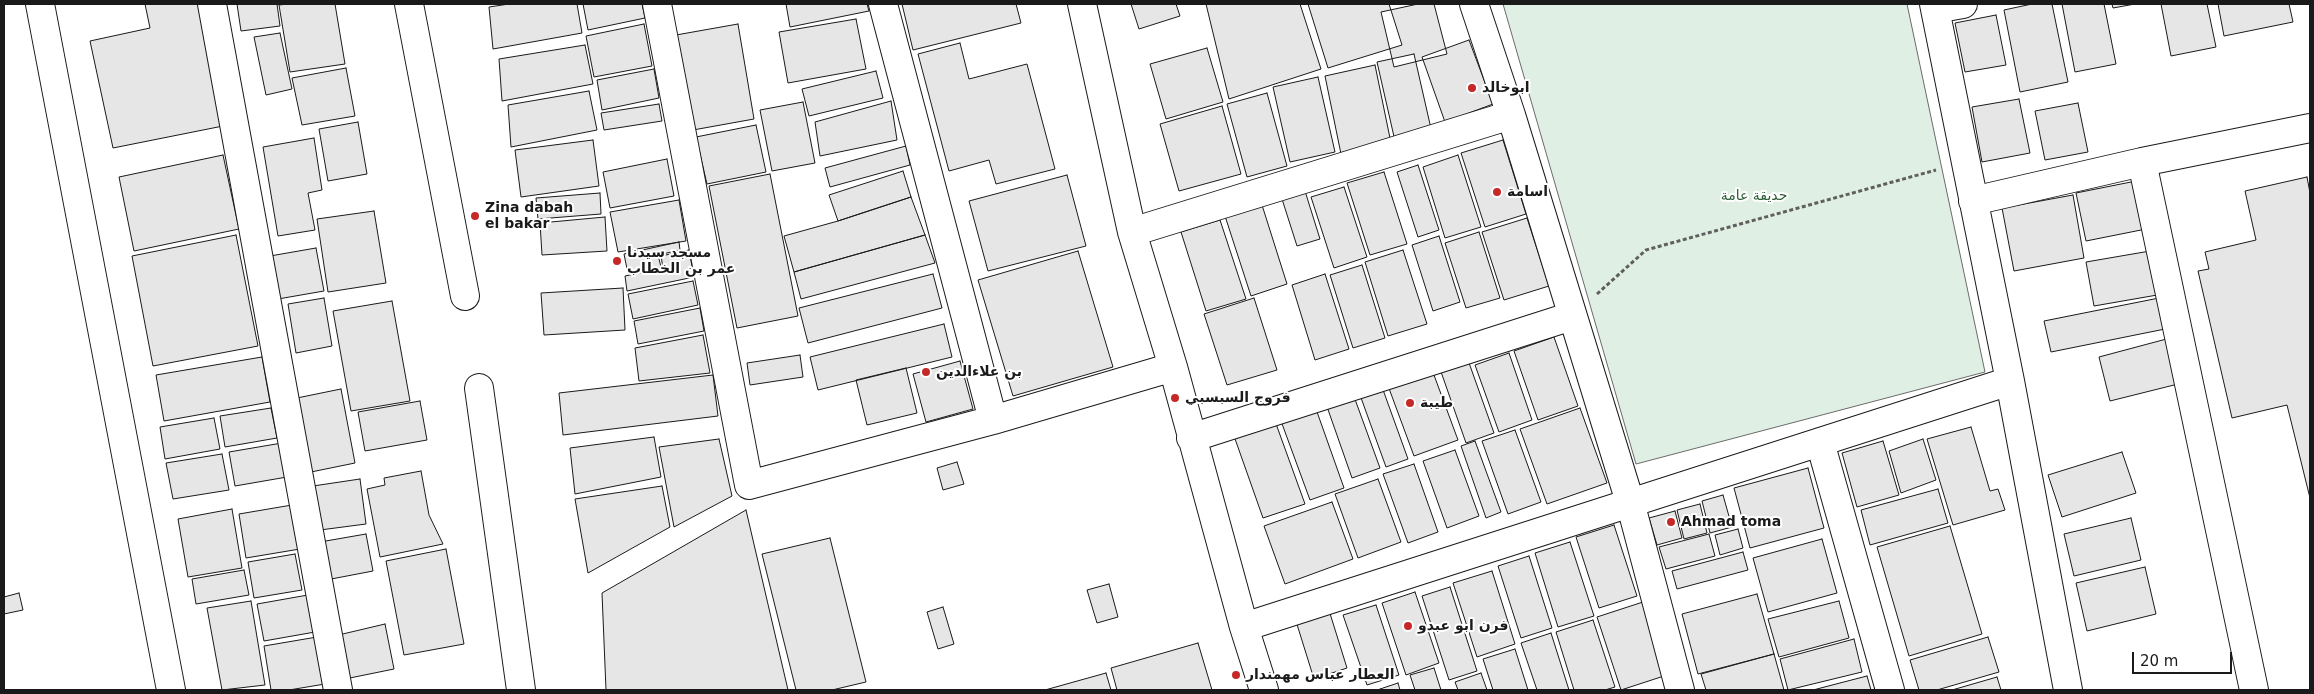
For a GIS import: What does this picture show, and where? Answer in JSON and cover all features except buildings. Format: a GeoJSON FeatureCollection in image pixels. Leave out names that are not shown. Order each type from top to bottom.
{"type":"FeatureCollection","features":[{"type":"Feature","properties":{"kind":"street"},"geometry":{"type":"LineString","coordinates":[[40,4],[171,690]]}},
{"type":"Feature","properties":{"kind":"street"},"geometry":{"type":"LineString","coordinates":[[212,4],[338,690]]}},
{"type":"Feature","properties":{"kind":"street"},"geometry":{"type":"LineString","coordinates":[[409,4],[465,296]]}},
{"type":"Feature","properties":{"kind":"street"},"geometry":{"type":"LineString","coordinates":[[657,4],[749,485],[993,420],[1173,367]]}},
{"type":"Feature","properties":{"kind":"street"},"geometry":{"type":"LineString","coordinates":[[883,4],[993,420]]}},
{"type":"Feature","properties":{"kind":"street"},"geometry":{"type":"LineString","coordinates":[[1082,4],[1132,232],[1173,367],[1191,438],[1264,690]]}},
{"type":"Feature","properties":{"kind":"street"},"geometry":{"type":"LineString","coordinates":[[1474,4],[1511,115],[1630,502],[1680,690]]}},
{"type":"Feature","properties":{"kind":"street"},"geometry":{"type":"LineString","coordinates":[[1963,4],[1935,6],[2010,381],[2068,690]]}},
{"type":"Feature","properties":{"kind":"street"},"geometry":{"type":"LineString","coordinates":[[1132,232],[1511,115]]}},
{"type":"Feature","properties":{"kind":"street"},"geometry":{"type":"LineString","coordinates":[[1973,201],[2142,162],[2310,128]]}},
{"type":"Feature","properties":{"kind":"street"},"geometry":{"type":"LineString","coordinates":[[2142,162],[2254,690]]}},
{"type":"Feature","properties":{"kind":"street"},"geometry":{"type":"LineString","coordinates":[[1191,438],[1572,316]]}},
{"type":"Feature","properties":{"kind":"street"},"geometry":{"type":"LineString","coordinates":[[1244,626],[2010,381]]}},
{"type":"Feature","properties":{"kind":"street"},"geometry":{"type":"LineString","coordinates":[[480,388],[520,690]]}},
{"type":"Feature","properties":{"kind":"street"},"geometry":{"type":"LineString","coordinates":[[1820,442],[1890,690]]}},
{"type":"Feature","properties":{"kind":"path"},"geometry":{"type":"LineString","coordinates":[[1572,316],[1646,250],[1965,161]]}},
{"type":"Feature","properties":{"kind":"green space","name":"حديقة عامة"},"geometry":{"type":"Polygon","coordinates":[[[1503,4],[1907,4],[1985,372],[1636,464],[1503,4]]]}},
{"type":"Feature","properties":{"kind":"place","name":"ابوخالد"},"geometry":{"type":"Point","coordinates":[1472,88]}},
{"type":"Feature","properties":{"kind":"place","name":"اسامة"},"geometry":{"type":"Point","coordinates":[1497,192]}},
{"type":"Feature","properties":{"kind":"place","name":"Zina dabah el bakar"},"geometry":{"type":"Point","coordinates":[475,216]}},
{"type":"Feature","properties":{"kind":"place","name":"مسجد سيدنا عمر بن الخطاب"},"geometry":{"type":"Point","coordinates":[617,261]}},
{"type":"Feature","properties":{"kind":"place","name":"بن علاءالدين"},"geometry":{"type":"Point","coordinates":[926,372]}},
{"type":"Feature","properties":{"kind":"place","name":"فروج السبسبي"},"geometry":{"type":"Point","coordinates":[1175,398]}},
{"type":"Feature","properties":{"kind":"place","name":"طيبة"},"geometry":{"type":"Point","coordinates":[1410,403]}},
{"type":"Feature","properties":{"kind":"place","name":"Ahmad toma"},"geometry":{"type":"Point","coordinates":[1671,522]}},
{"type":"Feature","properties":{"kind":"place","name":"فرن ابو عبدو"},"geometry":{"type":"Point","coordinates":[1408,626]}},
{"type":"Feature","properties":{"kind":"place","name":"العطار عباس مهمندار"},"geometry":{"type":"Point","coordinates":[1236,675]}}]}
